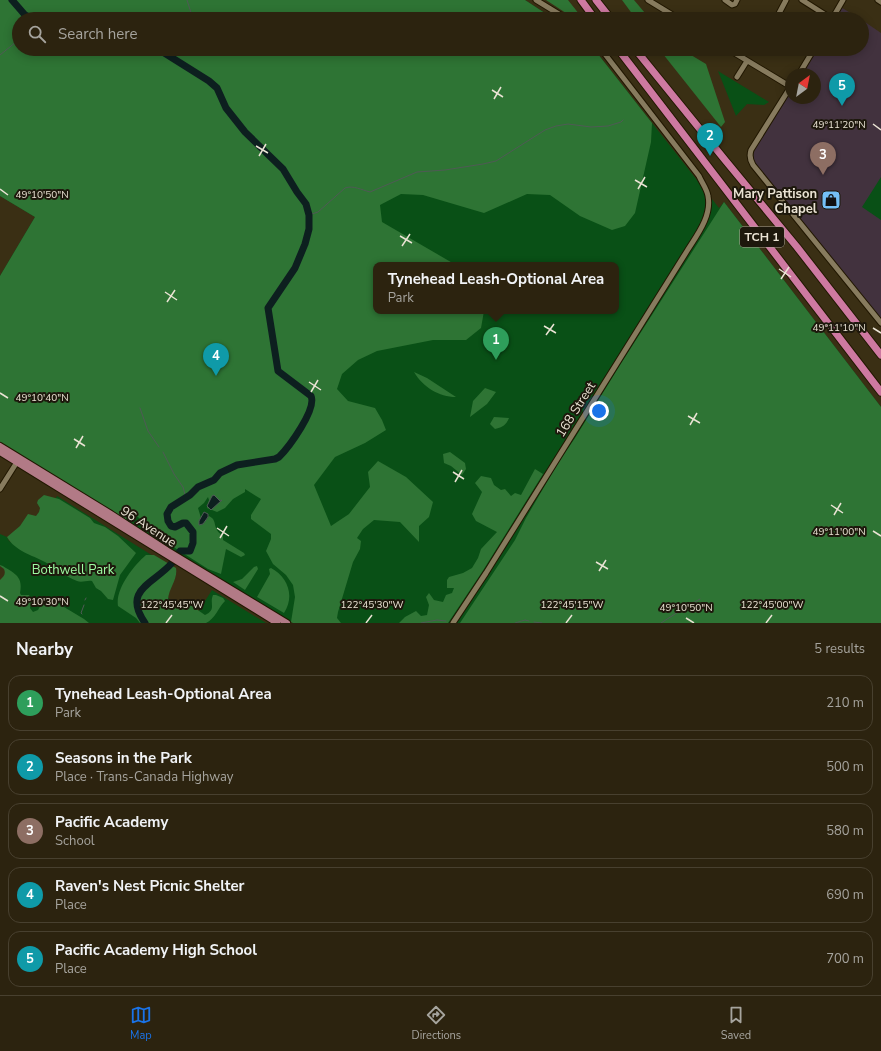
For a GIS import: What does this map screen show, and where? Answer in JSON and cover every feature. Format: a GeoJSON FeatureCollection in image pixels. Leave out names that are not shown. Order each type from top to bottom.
{"type":"FeatureCollection","features":[{"type":"Feature","properties":{"kind":"highway"},"geometry":{"type":"LineString","coordinates":[[581,0],[590,12]]}},
{"type":"Feature","properties":{"kind":"highway"},"geometry":{"type":"LineString","coordinates":[[597,0],[606,12]]}},
{"type":"Feature","properties":{"kind":"highway","name":"TCH 1"},"geometry":{"type":"LineString","coordinates":[[623,56],[881,392]]}},
{"type":"Feature","properties":{"kind":"highway","name":"TCH 1"},"geometry":{"type":"LineString","coordinates":[[641,56],[797,247],[881,355]]}},
{"type":"Feature","properties":{"kind":"main road","name":"96 Avenue"},"geometry":{"type":"LineString","coordinates":[[0,446],[110,514],[167,553]]}},
{"type":"Feature","properties":{"kind":"main road","name":"96 Avenue"},"geometry":{"type":"LineString","coordinates":[[0,452],[167,553],[277,623]]}},
{"type":"Feature","properties":{"kind":"main road"},"geometry":{"type":"LineString","coordinates":[[17,462],[27,462]]}},
{"type":"Feature","properties":{"kind":"main road","name":"96 Avenue"},"geometry":{"type":"LineString","coordinates":[[181,562],[288,623]]}},
{"type":"Feature","properties":{"kind":"street"},"geometry":{"type":"LineString","coordinates":[[536,0],[556,12]]}},
{"type":"Feature","properties":{"kind":"street"},"geometry":{"type":"LineString","coordinates":[[648,0],[668,12]]}},
{"type":"Feature","properties":{"kind":"street"},"geometry":{"type":"LineString","coordinates":[[725,0],[732,5],[735,4],[737,0]]}},
{"type":"Feature","properties":{"kind":"street"},"geometry":{"type":"LineString","coordinates":[[780,12],[786,0]]}},
{"type":"Feature","properties":{"kind":"street"},"geometry":{"type":"LineString","coordinates":[[802,0],[821,12]]}},
{"type":"Feature","properties":{"kind":"street"},"geometry":{"type":"LineString","coordinates":[[836,12],[844,0]]}},
{"type":"Feature","properties":{"kind":"street","name":"168 Street"},"geometry":{"type":"LineString","coordinates":[[452,623],[486,573],[706,219],[709,203],[706,189],[699,176],[606,56]]}},
{"type":"Feature","properties":{"kind":"street"},"geometry":{"type":"LineString","coordinates":[[740,56],[785,83]]}},
{"type":"Feature","properties":{"kind":"street"},"geometry":{"type":"LineString","coordinates":[[803,68],[810,56]]}},
{"type":"Feature","properties":{"kind":"street"},"geometry":{"type":"LineString","coordinates":[[737,77],[747,60]]}},
{"type":"Feature","properties":{"kind":"street"},"geometry":{"type":"LineString","coordinates":[[785,96],[751,150],[750,158],[757,171],[881,323]]}},
{"type":"Feature","properties":{"kind":"street"},"geometry":{"type":"LineString","coordinates":[[0,489],[17,462]]}},
{"type":"Feature","properties":{"kind":"shaded area"},"geometry":{"type":"Polygon","coordinates":[[[842,8],[849,12],[839,12],[842,8]]]}},
{"type":"Feature","properties":{"kind":"shaded area"},"geometry":{"type":"Polygon","coordinates":[[[869,25],[881,33],[881,319],[757,166],[753,155],[755,149],[785,101],[785,104],[821,104],[821,68],[806,68],[814,56],[869,56],[869,25]]]}},
{"type":"Feature","properties":{"kind":"shaded area"},"geometry":{"type":"Polygon","coordinates":[[[214,495],[220,501],[222,500],[211,510],[207,506],[214,495]]]}},
{"type":"Feature","properties":{"kind":"shaded area"},"geometry":{"type":"Polygon","coordinates":[[[204,512],[208,514],[208,517],[203,524],[199,525],[199,521],[204,512]]]}},
{"type":"Feature","properties":{"kind":"green space"},"geometry":{"type":"Polygon","coordinates":[[[0,0],[525,0],[543,12],[12,12],[12,56],[600,56],[719,208],[724,202],[881,407],[881,623],[293,623],[0,444],[0,276],[35,217],[0,196],[0,0]]]}},
{"type":"Feature","properties":{"kind":"green space"},"geometry":{"type":"Polygon","coordinates":[[[0,0],[525,0],[543,12],[12,12],[12,56],[599,56],[652,123],[651,142],[635,213],[625,226],[612,230],[580,216],[550,195],[527,194],[484,213],[423,195],[401,194],[380,205],[382,222],[451,262],[373,262],[373,314],[483,314],[481,328],[466,340],[433,340],[377,351],[358,360],[342,374],[337,389],[348,401],[375,408],[386,430],[365,443],[335,457],[314,485],[331,526],[349,514],[370,487],[368,472],[378,461],[406,477],[433,502],[429,517],[419,526],[419,542],[400,522],[374,520],[363,529],[357,538],[361,541],[360,549],[353,562],[338,612],[337,618],[341,623],[291,622],[295,597],[293,585],[286,575],[273,564],[266,551],[271,539],[271,534],[251,519],[251,515],[261,499],[245,489],[245,492],[233,499],[225,508],[217,512],[207,508],[209,500],[208,497],[198,508],[201,518],[199,521],[200,525],[203,524],[209,516],[211,517],[217,530],[223,536],[223,540],[245,555],[241,557],[226,549],[221,574],[208,569],[150,532],[144,523],[132,511],[125,520],[0,444],[0,276],[35,217],[0,196],[0,0]]]}},
{"type":"Feature","properties":{"kind":"green space"},"geometry":{"type":"Polygon","coordinates":[[[546,0],[568,0],[577,12],[564,12],[546,0]]]}},
{"type":"Feature","properties":{"kind":"green space"},"geometry":{"type":"Polygon","coordinates":[[[622,0],[634,0],[644,12],[631,12],[622,0]]]}},
{"type":"Feature","properties":{"kind":"green space"},"geometry":{"type":"Polygon","coordinates":[[[665,56],[693,56],[706,64],[725,122],[721,127],[665,56]]]}},
{"type":"Feature","properties":{"kind":"green space"},"geometry":{"type":"Polygon","coordinates":[[[718,71],[769,102],[764,105],[747,104],[736,116],[718,71]]]}},
{"type":"Feature","properties":{"kind":"green space"},"geometry":{"type":"Polygon","coordinates":[[[881,177],[881,220],[862,207],[881,177]]]}},
{"type":"Feature","properties":{"kind":"green space"},"geometry":{"type":"Polygon","coordinates":[[[724,202],[881,407],[881,623],[460,623],[515,540],[558,463],[724,202]]]}},
{"type":"Feature","properties":{"kind":"green space"},"geometry":{"type":"Polygon","coordinates":[[[414,372],[427,378],[456,397],[450,397],[432,390],[422,382],[414,372]]]}},
{"type":"Feature","properties":{"kind":"green space"},"geometry":{"type":"Polygon","coordinates":[[[485,388],[496,392],[487,404],[470,417],[473,401],[485,388]]]}},
{"type":"Feature","properties":{"kind":"green space"},"geometry":{"type":"Polygon","coordinates":[[[494,417],[509,418],[504,425],[495,429],[490,424],[494,417]]]}},
{"type":"Feature","properties":{"kind":"green space"},"geometry":{"type":"Polygon","coordinates":[[[450,452],[465,463],[466,469],[462,475],[451,466],[444,463],[443,454],[450,452]]]}},
{"type":"Feature","properties":{"kind":"green space"},"geometry":{"type":"Polygon","coordinates":[[[535,469],[543,474],[482,572],[448,623],[399,623],[405,617],[416,611],[421,616],[427,615],[429,605],[426,597],[429,593],[434,600],[443,602],[446,595],[452,593],[454,588],[447,588],[447,580],[449,577],[463,573],[472,568],[481,549],[497,532],[476,521],[472,514],[482,492],[475,483],[481,476],[491,478],[494,485],[501,490],[505,489],[511,496],[515,493],[521,495],[535,469]]]}},
{"type":"Feature","properties":{"kind":"green space"},"geometry":{"type":"Polygon","coordinates":[[[44,495],[59,499],[90,518],[94,523],[105,527],[118,536],[136,553],[120,575],[113,600],[108,599],[96,588],[92,581],[77,581],[45,562],[24,552],[10,542],[7,537],[20,526],[28,514],[36,516],[39,512],[40,508],[37,503],[38,500],[44,495]]]}},
{"type":"Feature","properties":{"kind":"green space","name":"Bothwell Park"},"geometry":{"type":"Polygon","coordinates":[[[57,496],[174,569],[160,593],[196,615],[212,590],[266,623],[0,623],[9,571],[0,565],[0,534],[7,537],[9,541],[23,549],[57,496]]]}},
{"type":"Feature","properties":{"kind":"green space"},"geometry":{"type":"Polygon","coordinates":[[[146,555],[154,555],[176,568],[175,580],[168,599],[174,603],[181,605],[186,602],[205,615],[211,611],[213,595],[223,598],[225,601],[212,619],[206,623],[140,623],[136,618],[118,606],[119,592],[122,585],[131,571],[146,555]]]}},
{"type":"Feature","properties":{"kind":"green space"},"geometry":{"type":"Polygon","coordinates":[[[0,565],[16,575],[21,586],[20,593],[21,595],[29,595],[32,601],[30,608],[33,612],[38,610],[44,599],[49,598],[89,623],[0,623],[0,580],[4,576],[5,572],[0,565]]]}},
{"type":"Feature","properties":{"kind":"green space"},"geometry":{"type":"Polygon","coordinates":[[[257,566],[258,569],[245,590],[233,582],[242,579],[254,567],[257,566]]]}},
{"type":"Feature","properties":{"kind":"green space"},"geometry":{"type":"Polygon","coordinates":[[[271,568],[282,576],[288,588],[289,600],[284,613],[257,597],[270,574],[269,569],[271,568]]]}},
{"type":"Feature","properties":{"kind":"waterway"},"geometry":{"type":"LineString","coordinates":[[12,0],[22,12]]}},
{"type":"Feature","properties":{"kind":"waterway"},"geometry":{"type":"LineString","coordinates":[[187,0],[191,12]]}},
{"type":"Feature","properties":{"kind":"waterway"},"geometry":{"type":"LineString","coordinates":[[0,55],[12,45]]}},
{"type":"Feature","properties":{"kind":"waterway"},"geometry":{"type":"LineString","coordinates":[[145,623],[139,612],[137,603],[138,595],[174,561],[180,551],[190,551],[193,543],[193,532],[186,523],[175,527],[171,526],[168,521],[167,514],[171,507],[190,495],[198,487],[214,480],[220,473],[237,465],[275,459],[279,457],[301,428],[310,410],[312,402],[311,396],[278,371],[268,308],[295,268],[305,244],[309,229],[309,215],[306,204],[283,169],[245,132],[226,108],[217,88],[209,81],[169,56]]}},
{"type":"Feature","properties":{"kind":"waterway"},"geometry":{"type":"LineString","coordinates":[[309,215],[318,212],[348,187],[354,187],[370,192],[417,172],[445,170],[496,161],[545,130],[556,126],[568,124],[591,127],[608,126],[623,120]]}},
{"type":"Feature","properties":{"kind":"waterway"},"geometry":{"type":"LineString","coordinates":[[140,408],[148,431],[159,447]]}},
{"type":"Feature","properties":{"kind":"waterway"},"geometry":{"type":"LineString","coordinates":[[163,452],[174,474],[183,487],[186,498]]}},
{"type":"Feature","properties":{"kind":"waterway"},"geometry":{"type":"LineString","coordinates":[[661,623],[700,599]]}},
{"type":"Feature","properties":{"kind":"waterway"},"geometry":{"type":"LineString","coordinates":[[82,614],[84,605]]}},
{"type":"Feature","properties":{"kind":"waterway"},"geometry":{"type":"LineString","coordinates":[[421,623],[437,620],[446,621]]}},
{"type":"Feature","properties":{"kind":"waterway"},"geometry":{"type":"LineString","coordinates":[[515,623],[525,620],[529,621]]}},
{"type":"Feature","properties":{"kind":"waterway"},"geometry":{"type":"LineString","coordinates":[[534,622],[542,623]]}},
{"type":"Feature","properties":{"kind":"place","name":"Pacific Academy High School"},"geometry":{"type":"Point","coordinates":[842,106]}},
{"type":"Feature","properties":{"kind":"place","name":"Seasons in the Park"},"geometry":{"type":"Point","coordinates":[710,156]}},
{"type":"Feature","properties":{"kind":"place","name":"Pacific Academy"},"geometry":{"type":"Point","coordinates":[823,175]}},
{"type":"Feature","properties":{"kind":"place","name":"Mary Pattison Chapel"},"geometry":{"type":"Point","coordinates":[831,200]}},
{"type":"Feature","properties":{"kind":"place","name":"Tynehead Leash-Optional Area"},"geometry":{"type":"Point","coordinates":[496,360]}},
{"type":"Feature","properties":{"kind":"place","name":"Raven's Nest Picnic Shelter"},"geometry":{"type":"Point","coordinates":[216,376]}}]}
